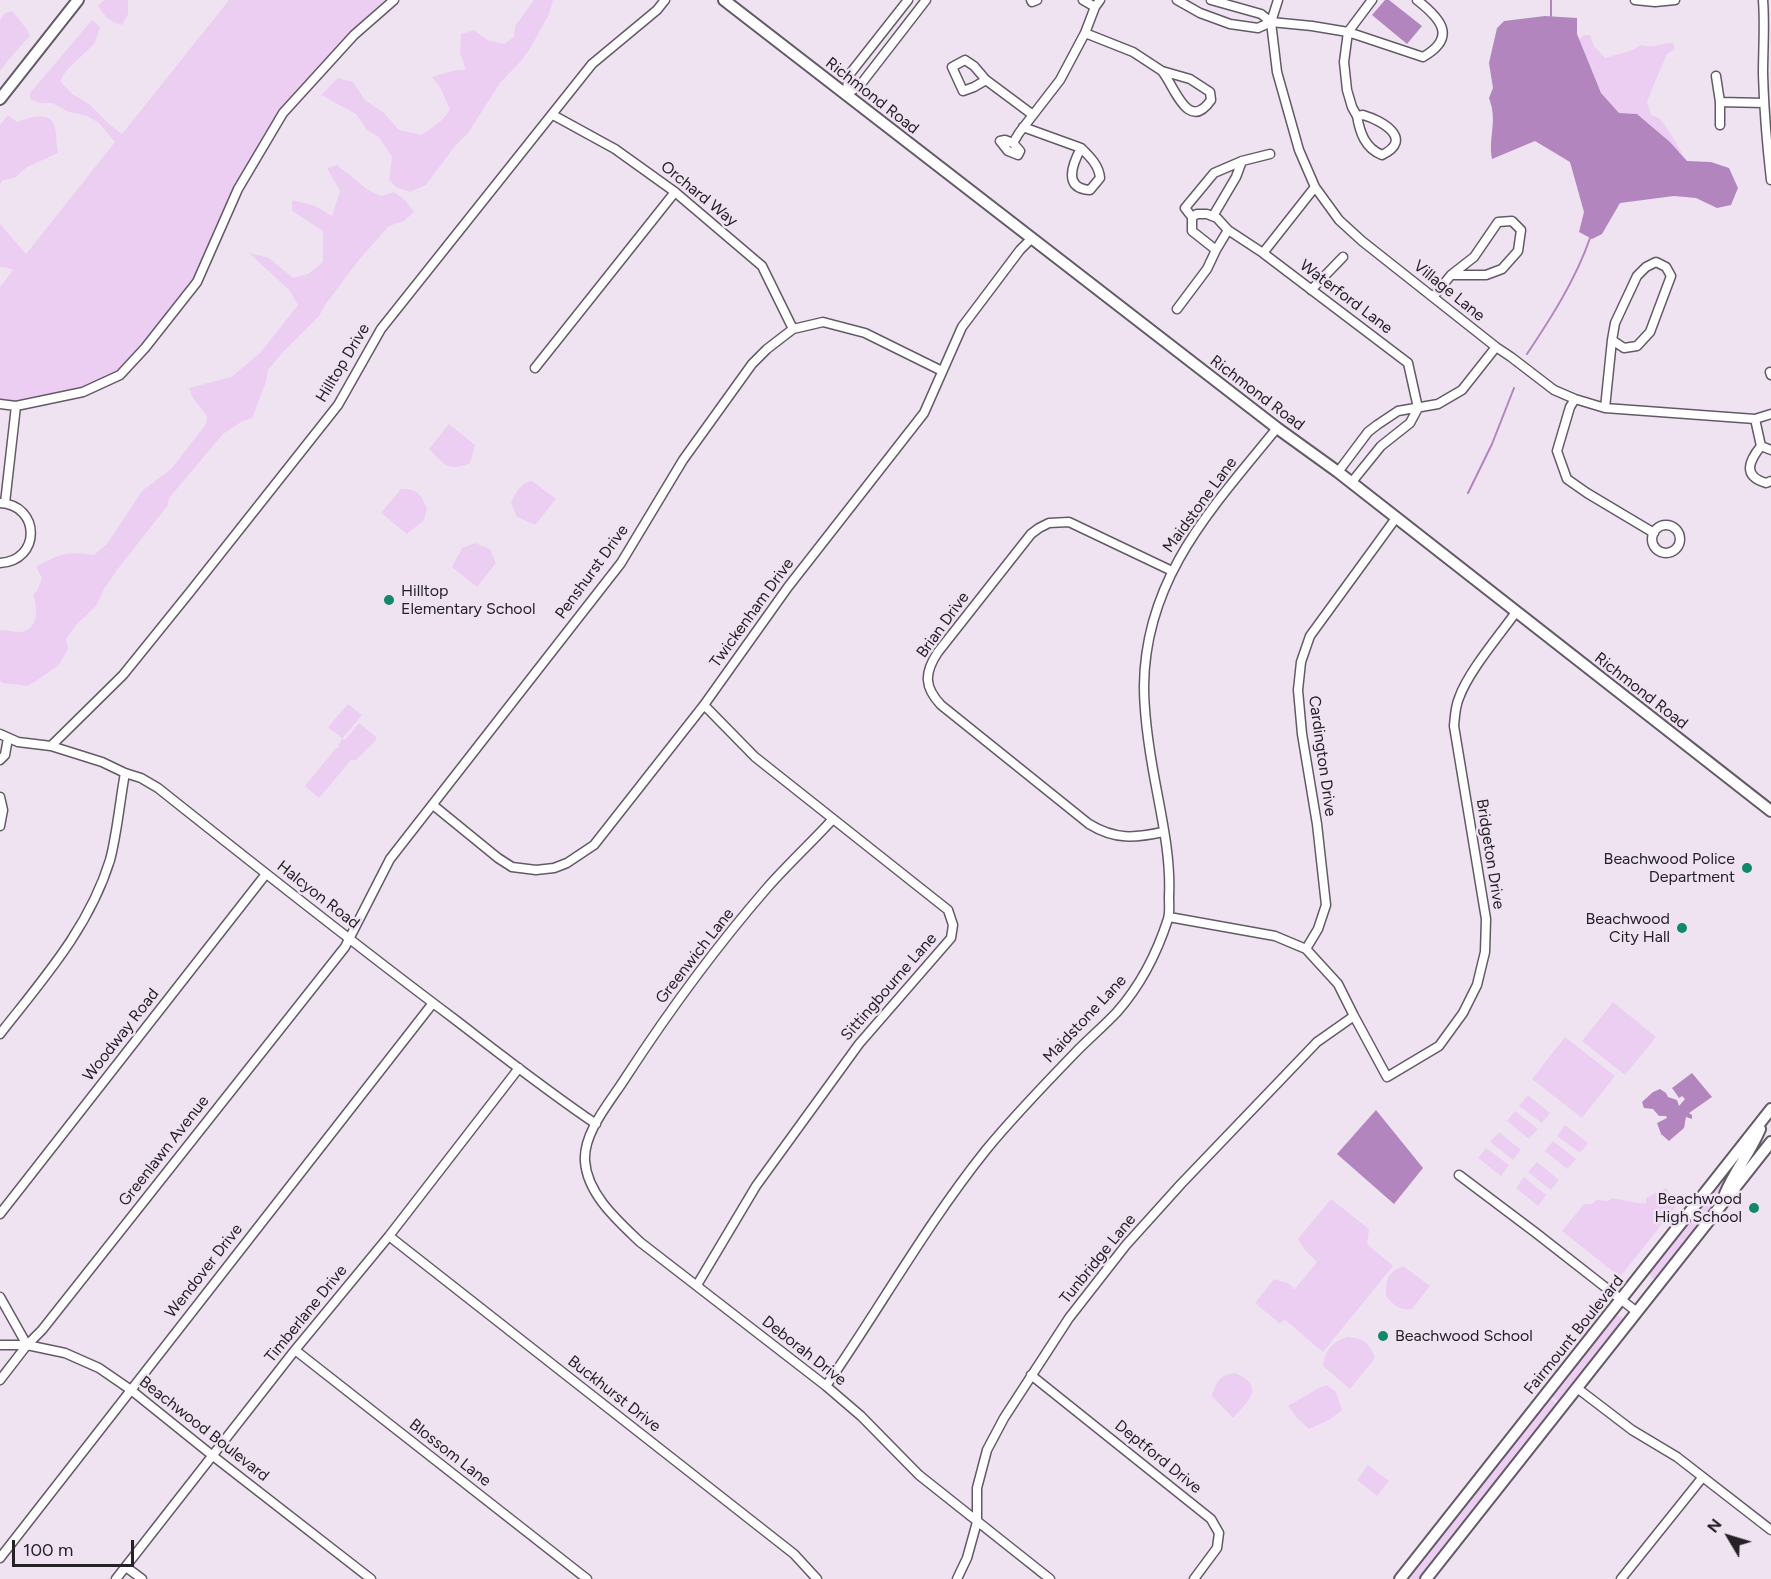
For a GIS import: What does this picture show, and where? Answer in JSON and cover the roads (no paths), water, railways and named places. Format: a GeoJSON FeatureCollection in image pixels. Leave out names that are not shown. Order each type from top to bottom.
{"type":"FeatureCollection","features":[{"type":"Feature","properties":{"kind":"main road"},"geometry":{"type":"LineString","coordinates":[[0,99],[78,0]]}},
{"type":"Feature","properties":{"kind":"main road","name":"Richmond Road"},"geometry":{"type":"LineString","coordinates":[[724,0],[1277,428],[1338,472],[1771,811]]}},
{"type":"Feature","properties":{"kind":"main road"},"geometry":{"type":"LineString","coordinates":[[1718,1209],[1732,1176],[1753,1146],[1770,1111]]}},
{"type":"Feature","properties":{"kind":"main road","name":"Fairmount Boulevard"},"geometry":{"type":"LineString","coordinates":[[1400,1579],[1770,1111]]}},
{"type":"Feature","properties":{"kind":"main road"},"geometry":{"type":"LineString","coordinates":[[1426,1579],[1771,1142]]}},
{"type":"Feature","properties":{"kind":"street"},"geometry":{"type":"LineString","coordinates":[[0,404],[16,406],[83,393],[120,375],[146,348],[197,282],[238,189],[283,113],[354,35],[394,0]]}},
{"type":"Feature","properties":{"kind":"street","name":"Hilltop Drive"},"geometry":{"type":"LineString","coordinates":[[51,746],[123,675],[190,592],[338,405],[381,329],[592,64],[657,10],[665,0]]}},
{"type":"Feature","properties":{"kind":"street"},"geometry":{"type":"LineString","coordinates":[[846,95],[849,75],[908,0]]}},
{"type":"Feature","properties":{"kind":"street"},"geometry":{"type":"LineString","coordinates":[[846,95],[861,84],[926,0]]}},
{"type":"Feature","properties":{"kind":"street"},"geometry":{"type":"LineString","coordinates":[[1031,0],[1032,2],[1037,0]]}},
{"type":"Feature","properties":{"kind":"street"},"geometry":{"type":"LineString","coordinates":[[1013,143],[1060,80],[1085,33],[1098,3],[1083,0]]}},
{"type":"Feature","properties":{"kind":"street"},"geometry":{"type":"LineString","coordinates":[[1177,0],[1200,14],[1230,24],[1258,28],[1271,22],[1348,32],[1423,57],[1437,46],[1444,30],[1435,15],[1417,0]]}},
{"type":"Feature","properties":{"kind":"street"},"geometry":{"type":"LineString","coordinates":[[1211,0],[1261,14],[1271,22]]}},
{"type":"Feature","properties":{"kind":"street","name":"Village Lane"},"geometry":{"type":"LineString","coordinates":[[1278,0],[1271,22],[1277,72],[1299,150],[1315,187],[1339,220],[1362,241],[1496,347],[1554,390],[1575,399],[1605,408],[1755,419],[1771,414]]}},
{"type":"Feature","properties":{"kind":"street"},"geometry":{"type":"LineString","coordinates":[[1357,116],[1367,116],[1390,128],[1395,135],[1396,143],[1389,152],[1383,155],[1374,152],[1364,140],[1347,90],[1344,62],[1348,32],[1372,0]]}},
{"type":"Feature","properties":{"kind":"street"},"geometry":{"type":"LineString","coordinates":[[1635,0],[1655,2],[1675,0]]}},
{"type":"Feature","properties":{"kind":"street"},"geometry":{"type":"LineString","coordinates":[[1763,0],[1768,14],[1764,103],[1771,180]]}},
{"type":"Feature","properties":{"kind":"street"},"geometry":{"type":"LineString","coordinates":[[1085,33],[1133,52],[1162,71],[1188,110],[1197,112],[1204,109],[1211,100],[1210,92],[1191,79],[1162,71]]}},
{"type":"Feature","properties":{"kind":"street"},"geometry":{"type":"LineString","coordinates":[[1716,76],[1720,102],[1720,125]]}},
{"type":"Feature","properties":{"kind":"street"},"geometry":{"type":"LineString","coordinates":[[986,80],[1034,115]]}},
{"type":"Feature","properties":{"kind":"street"},"geometry":{"type":"LineString","coordinates":[[1720,102],[1764,103]]}},
{"type":"Feature","properties":{"kind":"street","name":"Orchard Way"},"geometry":{"type":"LineString","coordinates":[[553,115],[615,149],[675,192],[762,266],[794,329]]}},
{"type":"Feature","properties":{"kind":"street"},"geometry":{"type":"LineString","coordinates":[[1023,127],[1081,148],[1090,156],[1100,171],[1100,178],[1090,190],[1079,188],[1073,182],[1073,168],[1081,148]]}},
{"type":"Feature","properties":{"kind":"street"},"geometry":{"type":"LineString","coordinates":[[1216,250],[1192,231],[1192,217],[1185,208],[1214,173],[1242,161],[1270,154]]}},
{"type":"Feature","properties":{"kind":"street"},"geometry":{"type":"LineString","coordinates":[[1192,217],[1197,214],[1213,216],[1236,177],[1242,161]]}},
{"type":"Feature","properties":{"kind":"street"},"geometry":{"type":"LineString","coordinates":[[1263,253],[1315,187]]}},
{"type":"Feature","properties":{"kind":"street"},"geometry":{"type":"LineString","coordinates":[[535,368],[675,192]]}},
{"type":"Feature","properties":{"kind":"street","name":"Waterford Lane"},"geometry":{"type":"LineString","coordinates":[[1213,216],[1228,230],[1263,253],[1408,363],[1418,408]]}},
{"type":"Feature","properties":{"kind":"street"},"geometry":{"type":"LineString","coordinates":[[1433,297],[1451,276],[1474,257],[1498,222],[1512,220],[1521,230],[1518,251],[1502,269],[1486,275],[1451,276]]}},
{"type":"Feature","properties":{"kind":"street"},"geometry":{"type":"LineString","coordinates":[[1177,309],[1207,269],[1228,230]]}},
{"type":"Feature","properties":{"kind":"street","name":"Twickenham Drive"},"geometry":{"type":"LineString","coordinates":[[433,805],[512,867],[536,870],[554,867],[567,863],[594,844],[704,705],[788,587],[924,413],[962,327],[1020,250],[1032,238]]}},
{"type":"Feature","properties":{"kind":"street"},"geometry":{"type":"LineString","coordinates":[[1311,290],[1343,257]]}},
{"type":"Feature","properties":{"kind":"street"},"geometry":{"type":"LineString","coordinates":[[1605,408],[1612,340],[1615,323],[1637,276],[1646,267],[1656,262],[1666,267],[1671,276],[1650,332],[1637,346],[1624,348],[1612,340]]}},
{"type":"Feature","properties":{"kind":"street","name":"Penshurst Drive"},"geometry":{"type":"LineString","coordinates":[[349,939],[390,859],[621,563],[683,460],[752,364],[767,349],[794,329],[823,322],[865,333],[942,371]]}},
{"type":"Feature","properties":{"kind":"street"},"geometry":{"type":"LineString","coordinates":[[1338,472],[1368,432],[1398,411],[1438,404],[1462,390],[1496,347]]}},
{"type":"Feature","properties":{"kind":"street"},"geometry":{"type":"LineString","coordinates":[[1575,399],[1570,407],[1557,451],[1567,478],[1587,493],[1654,533]]}},
{"type":"Feature","properties":{"kind":"street"},"geometry":{"type":"LineString","coordinates":[[0,563],[9,562],[21,555],[31,535],[27,517],[18,508],[2,503],[16,406]]}},
{"type":"Feature","properties":{"kind":"street"},"geometry":{"type":"LineString","coordinates":[[1351,483],[1381,446],[1410,423],[1418,408]]}},
{"type":"Feature","properties":{"kind":"street"},"geometry":{"type":"LineString","coordinates":[[1755,419],[1761,446],[1749,466],[1750,474],[1759,482],[1771,481]]}},
{"type":"Feature","properties":{"kind":"street","name":"Maidstone Lane"},"geometry":{"type":"LineString","coordinates":[[826,1386],[920,1240],[986,1150],[1024,1106],[1118,1011],[1149,965],[1169,916],[1170,877],[1147,737],[1144,686],[1149,640],[1155,614],[1172,571],[1186,545],[1277,428]]}},
{"type":"Feature","properties":{"kind":"street"},"geometry":{"type":"LineString","coordinates":[[1761,446],[1771,450]]}},
{"type":"Feature","properties":{"kind":"street","name":"Cardington Drive"},"geometry":{"type":"LineString","coordinates":[[1306,950],[1318,929],[1326,905],[1317,824],[1302,734],[1298,690],[1300,662],[1310,636],[1396,519]]}},
{"type":"Feature","properties":{"kind":"street","name":"Brian Drive"},"geometry":{"type":"LineString","coordinates":[[1163,832],[1122,837],[1111,835],[1089,824],[941,705],[929,689],[927,679],[932,661],[938,652],[1031,534],[1049,523],[1069,522],[1172,571]]}},
{"type":"Feature","properties":{"kind":"street","name":"Bridgeton Drive"},"geometry":{"type":"LineString","coordinates":[[1354,1017],[1387,1077],[1439,1046],[1463,1014],[1477,986],[1485,952],[1486,919],[1454,726],[1455,710],[1470,677],[1516,612]]}},
{"type":"Feature","properties":{"kind":"street","name":"Sittingbourne Lane"},"geometry":{"type":"LineString","coordinates":[[697,1285],[756,1186],[859,1044],[951,938],[953,925],[948,910],[756,757],[704,705]]}},
{"type":"Feature","properties":{"kind":"street"},"geometry":{"type":"LineString","coordinates":[[0,761],[5,755],[4,736]]}},
{"type":"Feature","properties":{"kind":"street","name":"Halcyon Road"},"geometry":{"type":"LineString","coordinates":[[4,736],[18,742],[51,746],[102,762],[141,778],[158,788],[349,939],[559,1099],[596,1124]]}},
{"type":"Feature","properties":{"kind":"street"},"geometry":{"type":"LineString","coordinates":[[0,1034],[69,946],[92,907],[110,858],[125,773]]}},
{"type":"Feature","properties":{"kind":"street"},"geometry":{"type":"LineString","coordinates":[[0,797],[3,810],[0,826]]}},
{"type":"Feature","properties":{"kind":"street","name":"Greenwich Lane"},"geometry":{"type":"LineString","coordinates":[[596,1124],[699,972],[768,887],[833,819]]}},
{"type":"Feature","properties":{"kind":"street","name":"Woodway Road"},"geometry":{"type":"LineString","coordinates":[[0,1214],[266,874]]}},
{"type":"Feature","properties":{"kind":"street"},"geometry":{"type":"LineString","coordinates":[[1169,916],[1275,936],[1306,950],[1338,984],[1354,1017]]}},
{"type":"Feature","properties":{"kind":"street","name":"Greenlawn Avenue"},"geometry":{"type":"LineString","coordinates":[[0,1380],[27,1345],[42,1330],[349,939]]}},
{"type":"Feature","properties":{"kind":"street","name":"Wendover Drive"},"geometry":{"type":"LineString","coordinates":[[0,1558],[433,1003]]}},
{"type":"Feature","properties":{"kind":"street","name":"Tunbridge Lane"},"geometry":{"type":"LineString","coordinates":[[957,1579],[968,1558],[977,1522],[977,1488],[987,1450],[1004,1418],[1069,1318],[1126,1245],[1181,1184],[1317,1042],[1354,1017]]}},
{"type":"Feature","properties":{"kind":"street","name":"Timberlane Drive"},"geometry":{"type":"LineString","coordinates":[[116,1579],[295,1350],[389,1236],[519,1068]]}},
{"type":"Feature","properties":{"kind":"street","name":"Deborah Drive"},"geometry":{"type":"LineString","coordinates":[[596,1124],[588,1136],[585,1161],[590,1183],[596,1194],[627,1230],[826,1386],[861,1416],[919,1475],[1050,1579]]}},
{"type":"Feature","properties":{"kind":"street"},"geometry":{"type":"LineString","coordinates":[[1459,1175],[1637,1312]]}},
{"type":"Feature","properties":{"kind":"street","name":"Buckhurst Drive"},"geometry":{"type":"LineString","coordinates":[[389,1236],[794,1554],[817,1579]]}},
{"type":"Feature","properties":{"kind":"street"},"geometry":{"type":"LineString","coordinates":[[0,1297],[27,1345]]}},
{"type":"Feature","properties":{"kind":"street","name":"Beachwood Boulevard"},"geometry":{"type":"LineString","coordinates":[[0,1345],[27,1345],[65,1353],[99,1368],[131,1389],[371,1579]]}},
{"type":"Feature","properties":{"kind":"street","name":"Blossom Lane"},"geometry":{"type":"LineString","coordinates":[[295,1350],[587,1579]]}},
{"type":"Feature","properties":{"kind":"street","name":"Deptford Drive"},"geometry":{"type":"LineString","coordinates":[[1031,1375],[1211,1519],[1219,1533],[1217,1548],[1194,1579]]}},
{"type":"Feature","properties":{"kind":"street"},"geometry":{"type":"LineString","coordinates":[[1577,1388],[1632,1430],[1677,1457],[1771,1530]]}},
{"type":"Feature","properties":{"kind":"street"},"geometry":{"type":"LineString","coordinates":[[1621,1579],[1702,1478]]}},
{"type":"Feature","properties":{"kind":"street"},"geometry":{"type":"LineString","coordinates":[[126,1566],[142,1579]]}},
{"type":"Feature","properties":{"kind":"waterway"},"geometry":{"type":"LineString","coordinates":[[1551,0],[1551,16]]}},
{"type":"Feature","properties":{"kind":"waterway"},"geometry":{"type":"LineString","coordinates":[[1527,354],[1570,283],[1590,238]]}},
{"type":"Feature","properties":{"kind":"waterway"},"geometry":{"type":"LineString","coordinates":[[1468,493],[1492,444],[1514,388]]}},
{"type":"Feature","properties":{"kind":"place","name":"Hilltop Elementary School"},"geometry":{"type":"Point","coordinates":[389,600]}},
{"type":"Feature","properties":{"kind":"place","name":"Beachwood Police Department"},"geometry":{"type":"Point","coordinates":[1747,868]}},
{"type":"Feature","properties":{"kind":"place","name":"Beachwood City Hall"},"geometry":{"type":"Point","coordinates":[1682,928]}},
{"type":"Feature","properties":{"kind":"place","name":"Beachwood High School"},"geometry":{"type":"Point","coordinates":[1754,1208]}},
{"type":"Feature","properties":{"kind":"place","name":"Beachwood School"},"geometry":{"type":"Point","coordinates":[1383,1336]}}]}
